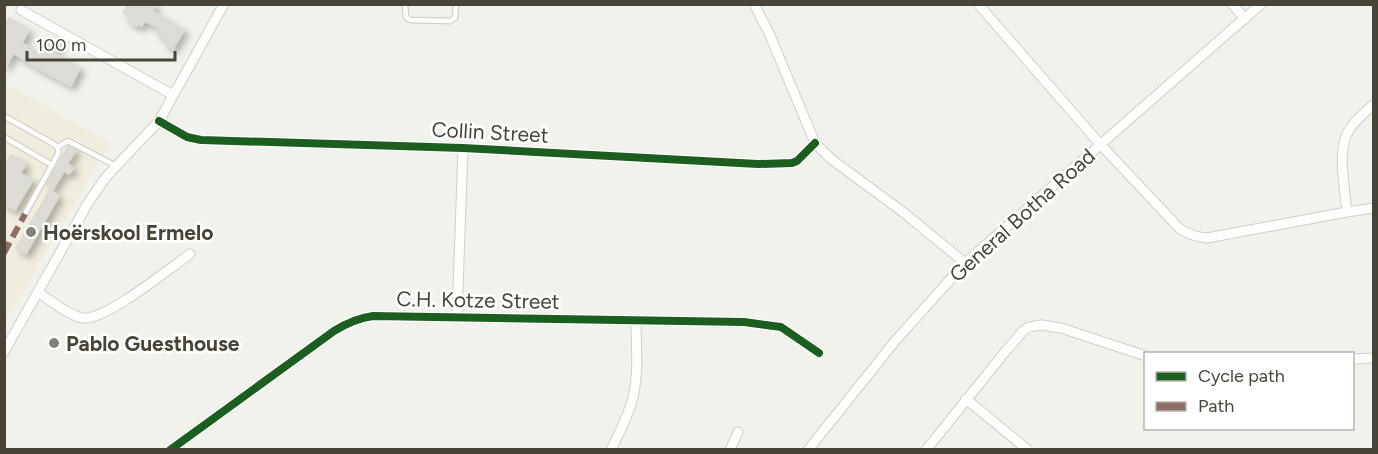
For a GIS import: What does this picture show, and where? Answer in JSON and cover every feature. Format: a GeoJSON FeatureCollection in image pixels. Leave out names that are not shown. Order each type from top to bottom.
{"type":"FeatureCollection","features":[{"type":"Feature","properties":{"kind":"street"},"geometry":{"type":"LineString","coordinates":[[4,352],[88,203],[106,177],[159,121],[224,4]]}},
{"type":"Feature","properties":{"kind":"street"},"geometry":{"type":"LineString","coordinates":[[754,4],[769,33],[815,142],[831,159],[903,212],[965,263]]}},
{"type":"Feature","properties":{"kind":"street"},"geometry":{"type":"LineString","coordinates":[[978,4],[1100,144],[1180,229],[1198,237],[1208,238],[1374,208]]}},
{"type":"Feature","properties":{"kind":"street"},"geometry":{"type":"LineString","coordinates":[[1232,4],[1245,18]]}},
{"type":"Feature","properties":{"kind":"street","name":"General Botha Road"},"geometry":{"type":"LineString","coordinates":[[808,450],[896,340],[965,263],[1261,4]]}},
{"type":"Feature","properties":{"kind":"street"},"geometry":{"type":"LineString","coordinates":[[21,10],[173,95]]}},
{"type":"Feature","properties":{"kind":"street"},"geometry":{"type":"LineString","coordinates":[[1347,212],[1343,162],[1345,138],[1355,123],[1374,104]]}},
{"type":"Feature","properties":{"kind":"street","name":"Collin Street"},"geometry":{"type":"LineString","coordinates":[[159,121],[187,137],[201,140],[463,148],[786,164],[797,161],[815,142]]}},
{"type":"Feature","properties":{"kind":"street"},"geometry":{"type":"LineString","coordinates":[[458,317],[463,148]]}},
{"type":"Feature","properties":{"kind":"street"},"geometry":{"type":"LineString","coordinates":[[39,292],[72,314],[82,318],[91,317],[118,305],[190,254]]}},
{"type":"Feature","properties":{"kind":"street","name":"C.H. Kotze Street"},"geometry":{"type":"LineString","coordinates":[[170,450],[344,325],[373,316],[744,322],[781,327],[819,353]]}},
{"type":"Feature","properties":{"kind":"street"},"geometry":{"type":"LineString","coordinates":[[611,450],[633,397],[636,380],[636,320]]}},
{"type":"Feature","properties":{"kind":"street"},"geometry":{"type":"LineString","coordinates":[[926,450],[966,399],[1023,331],[1029,327],[1042,325],[1061,328],[1144,355]]}},
{"type":"Feature","properties":{"kind":"street"},"geometry":{"type":"LineString","coordinates":[[1354,359],[1374,358]]}},
{"type":"Feature","properties":{"kind":"street"},"geometry":{"type":"LineString","coordinates":[[966,399],[1028,450]]}},
{"type":"Feature","properties":{"kind":"street"},"geometry":{"type":"LineString","coordinates":[[729,450],[738,432]]}},
{"type":"Feature","properties":{"kind":"lane"},"geometry":{"type":"LineString","coordinates":[[405,4],[406,17],[410,20],[450,21],[455,18],[456,4]]}},
{"type":"Feature","properties":{"kind":"lane"},"geometry":{"type":"LineString","coordinates":[[4,116],[58,147]]}},
{"type":"Feature","properties":{"kind":"lane"},"geometry":{"type":"LineString","coordinates":[[4,137],[52,165]]}},
{"type":"Feature","properties":{"kind":"lane"},"geometry":{"type":"LineString","coordinates":[[58,147],[68,141],[116,166]]}},
{"type":"Feature","properties":{"kind":"lane"},"geometry":{"type":"LineString","coordinates":[[25,214],[58,154],[58,147]]}},
{"type":"Feature","properties":{"kind":"shaded area","name":"Hoërskool Ermelo"},"geometry":{"type":"Polygon","coordinates":[[[5,83],[110,143],[5,322],[5,83]]]}},
{"type":"Feature","properties":{"kind":"building"},"geometry":{"type":"Polygon","coordinates":[[[128,4],[156,4],[152,11],[184,30],[173,49],[163,43],[166,39],[156,33],[159,28],[145,21],[142,26],[138,24],[137,26],[127,21],[129,17],[123,13],[128,4]]]}},
{"type":"Feature","properties":{"kind":"building"},"geometry":{"type":"Polygon","coordinates":[[[9,18],[29,30],[22,43],[38,53],[40,51],[42,53],[50,38],[59,43],[54,53],[80,68],[71,86],[14,53],[4,68],[4,26],[9,18]]]}},
{"type":"Feature","properties":{"kind":"building"},"geometry":{"type":"Polygon","coordinates":[[[68,146],[76,150],[67,164],[74,168],[69,174],[64,171],[53,189],[46,185],[68,146]]]}},
{"type":"Feature","properties":{"kind":"building"},"geometry":{"type":"Polygon","coordinates":[[[11,155],[26,164],[20,173],[33,180],[15,210],[4,204],[4,166],[11,155]]]}},
{"type":"Feature","properties":{"kind":"building"},"geometry":{"type":"Polygon","coordinates":[[[50,190],[59,196],[26,254],[16,248],[50,190]]]}},
{"type":"Feature","properties":{"kind":"marked path"},"geometry":{"type":"LineString","coordinates":[[4,253],[25,214]]}},
{"type":"Feature","properties":{"kind":"cycle path"},"geometry":{"type":"LineString","coordinates":[[159,121],[187,137],[201,140],[463,148],[758,164],[792,163],[815,143]]}},
{"type":"Feature","properties":{"kind":"cycle path"},"geometry":{"type":"LineString","coordinates":[[170,450],[334,331],[353,321],[373,316],[744,322],[781,327],[819,353]]}},
{"type":"Feature","properties":{"kind":"place","name":"Hoërskool Ermelo"},"geometry":{"type":"Point","coordinates":[31,232]}},
{"type":"Feature","properties":{"kind":"place","name":"Pablo Guesthouse"},"geometry":{"type":"Point","coordinates":[54,343]}}]}
